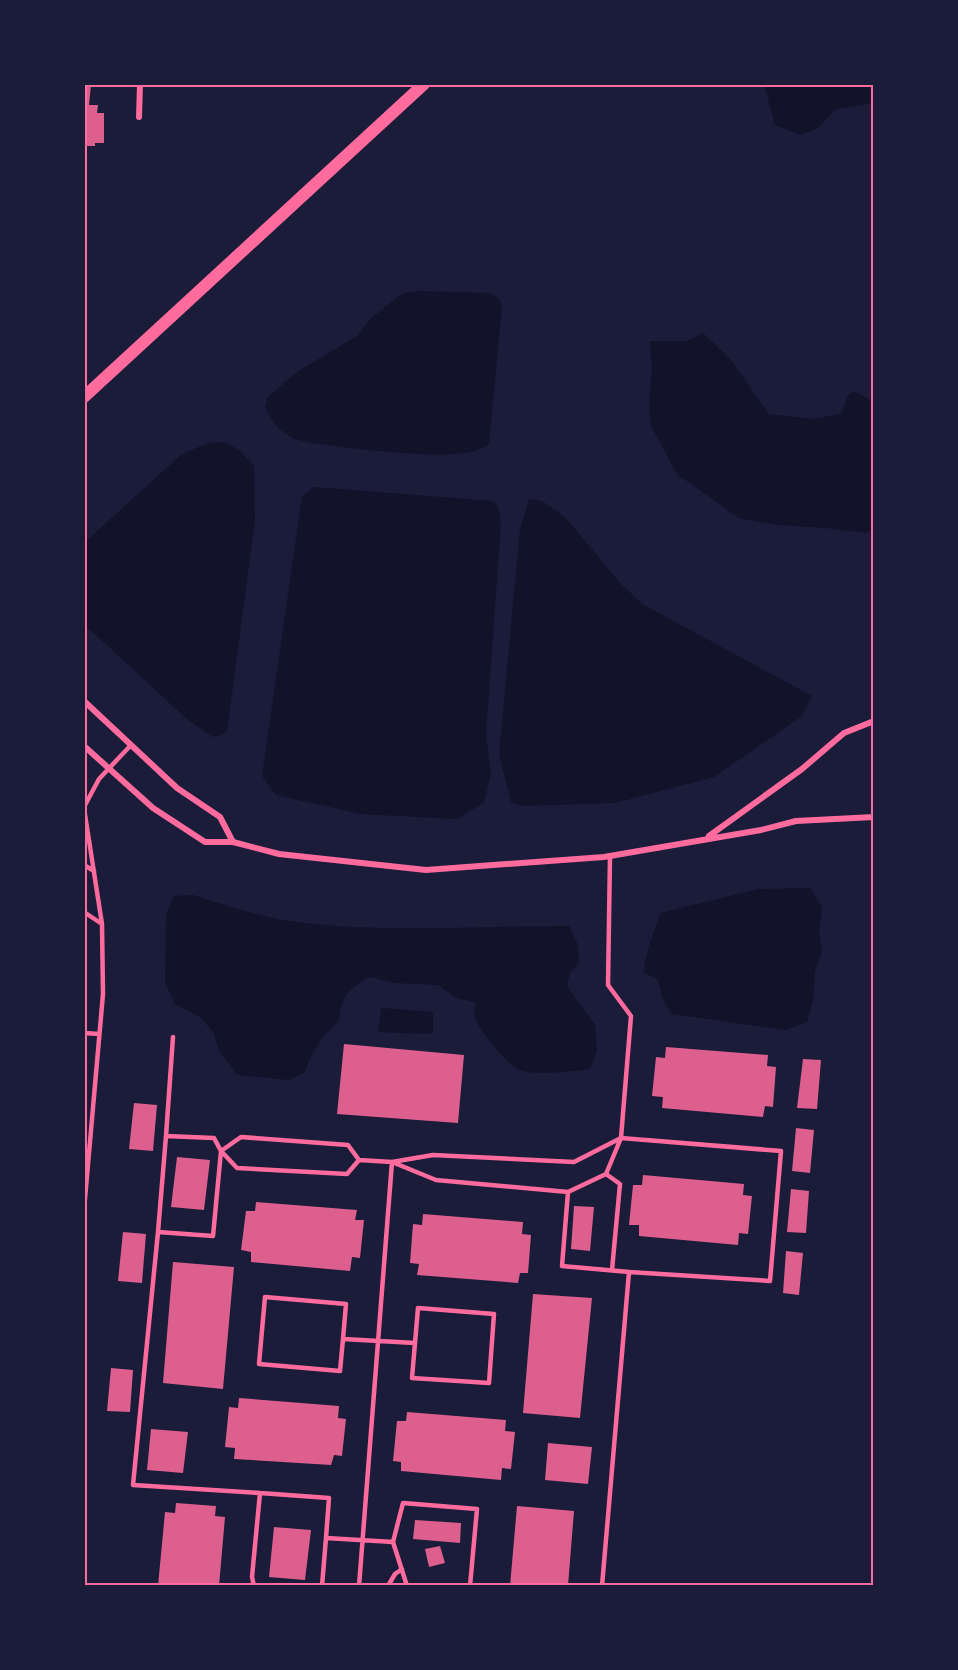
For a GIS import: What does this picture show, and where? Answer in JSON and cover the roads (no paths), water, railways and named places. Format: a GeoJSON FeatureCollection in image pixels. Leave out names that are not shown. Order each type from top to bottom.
{"type":"FeatureCollection","features":[{"type":"Feature","properties":{"kind":"main road"},"geometry":{"type":"LineString","coordinates":[[84,397],[424,84]]}},
{"type":"Feature","properties":{"kind":"street"},"geometry":{"type":"LineString","coordinates":[[139,117],[140,84]]}},
{"type":"Feature","properties":{"kind":"street"},"geometry":{"type":"LineString","coordinates":[[84,700],[177,788],[220,817],[233,842]]}},
{"type":"Feature","properties":{"kind":"street"},"geometry":{"type":"LineString","coordinates":[[706,838],[802,769],[844,733],[874,721]]}},
{"type":"Feature","properties":{"kind":"street"},"geometry":{"type":"LineString","coordinates":[[84,746],[153,808],[205,842],[233,842],[279,854],[426,870],[610,855],[761,830],[796,821],[874,817]]}},
{"type":"Feature","properties":{"kind":"lane"},"geometry":{"type":"LineString","coordinates":[[84,1210],[103,994],[102,924],[84,808],[99,779],[131,745]]}},
{"type":"Feature","properties":{"kind":"lane"},"geometry":{"type":"LineString","coordinates":[[392,1162],[436,1180],[568,1192],[606,1174],[621,1138],[631,1016],[608,985],[610,855]]}},
{"type":"Feature","properties":{"kind":"lane"},"geometry":{"type":"LineString","coordinates":[[84,865],[94,871]]}},
{"type":"Feature","properties":{"kind":"lane"},"geometry":{"type":"LineString","coordinates":[[84,912],[102,924]]}},
{"type":"Feature","properties":{"kind":"lane"},"geometry":{"type":"LineString","coordinates":[[84,1033],[99,1034]]}},
{"type":"Feature","properties":{"kind":"lane"},"geometry":{"type":"LineString","coordinates":[[173,1037],[158,1232],[133,1485],[329,1498],[322,1586]]}},
{"type":"Feature","properties":{"kind":"lane"},"geometry":{"type":"LineString","coordinates":[[165,1136],[214,1138],[221,1151],[237,1168],[347,1174],[359,1160]]}},
{"type":"Feature","properties":{"kind":"lane"},"geometry":{"type":"LineString","coordinates":[[158,1232],[213,1236],[221,1151],[241,1137],[348,1145],[359,1160]]}},
{"type":"Feature","properties":{"kind":"lane"},"geometry":{"type":"LineString","coordinates":[[359,1160],[392,1162],[433,1155],[574,1162],[621,1138],[781,1151],[770,1281],[562,1266],[568,1192]]}},
{"type":"Feature","properties":{"kind":"lane"},"geometry":{"type":"LineString","coordinates":[[359,1586],[392,1162]]}},
{"type":"Feature","properties":{"kind":"lane"},"geometry":{"type":"LineString","coordinates":[[606,1174],[620,1184],[612,1270]]}},
{"type":"Feature","properties":{"kind":"lane"},"geometry":{"type":"LineString","coordinates":[[602,1586],[629,1272]]}},
{"type":"Feature","properties":{"kind":"lane"},"geometry":{"type":"LineString","coordinates":[[265,1297],[346,1304],[343,1339],[340,1371],[260,1364],[265,1297]]}},
{"type":"Feature","properties":{"kind":"lane"},"geometry":{"type":"LineString","coordinates":[[418,1308],[494,1314],[489,1383],[412,1378],[415,1343],[418,1308]]}},
{"type":"Feature","properties":{"kind":"lane"},"geometry":{"type":"LineString","coordinates":[[343,1339],[415,1343]]}},
{"type":"Feature","properties":{"kind":"lane"},"geometry":{"type":"LineString","coordinates":[[254,1586],[252,1577],[260,1493]]}},
{"type":"Feature","properties":{"kind":"lane"},"geometry":{"type":"LineString","coordinates":[[407,1586],[393,1542],[403,1503],[477,1509],[470,1586]]}},
{"type":"Feature","properties":{"kind":"lane"},"geometry":{"type":"LineString","coordinates":[[326,1538],[393,1542]]}},
{"type":"Feature","properties":{"kind":"lane"},"geometry":{"type":"LineString","coordinates":[[388,1586],[395,1574],[402,1569]]}}]}
